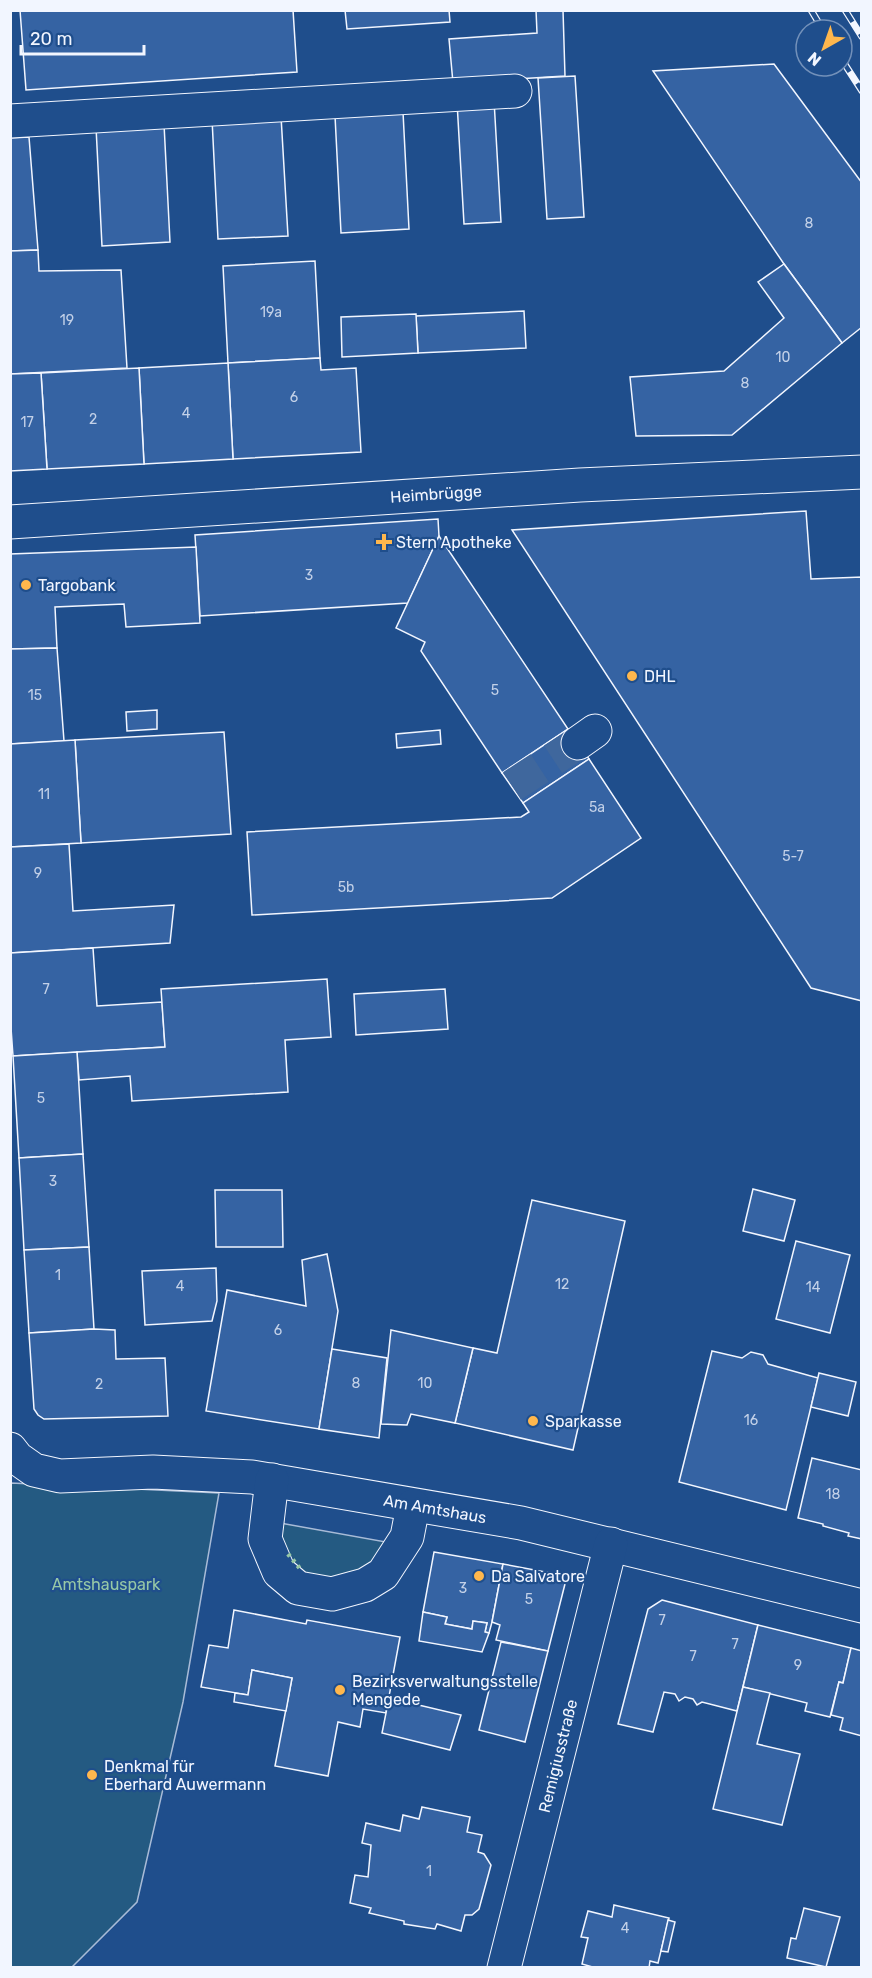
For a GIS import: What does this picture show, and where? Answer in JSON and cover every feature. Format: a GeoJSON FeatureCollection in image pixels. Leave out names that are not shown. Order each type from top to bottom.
{"type":"FeatureCollection","features":[{"type":"Feature","properties":{"kind":"street"},"geometry":{"type":"LineString","coordinates":[[10,121],[515,91]]}},
{"type":"Feature","properties":{"kind":"street","name":"Heimbrügge"},"geometry":{"type":"LineString","coordinates":[[10,522],[580,485],[861,472]]}},
{"type":"Feature","properties":{"kind":"street","name":"Am Amtshaus"},"geometry":{"type":"LineString","coordinates":[[10,1449],[16,1458],[34,1470],[60,1476],[153,1472],[272,1480],[520,1523],[861,1606]]}},
{"type":"Feature","properties":{"kind":"street"},"geometry":{"type":"LineString","coordinates":[[272,1480],[265,1539],[279,1572],[298,1588],[332,1594],[365,1585],[383,1574],[407,1537],[413,1506]]}},
{"type":"Feature","properties":{"kind":"street","name":"Remigiusstraße"},"geometry":{"type":"LineString","coordinates":[[504,1968],[611,1544]]}},
{"type":"Feature","properties":{"kind":"green space","name":"Amtshauspark"},"geometry":{"type":"Polygon","coordinates":[[[11,1483],[219,1493],[183,1702],[137,1902],[72,1967],[11,1968],[11,1483]]]}},
{"type":"Feature","properties":{"kind":"green space"},"geometry":{"type":"Polygon","coordinates":[[[280,1523],[386,1542],[374,1565],[343,1582],[315,1576],[300,1569],[287,1551],[280,1523]]]}},
{"type":"Feature","properties":{"kind":"building"},"geometry":{"type":"Polygon","coordinates":[[[20,10],[293,10],[297,72],[26,90],[20,10]]]}},
{"type":"Feature","properties":{"kind":"building"},"geometry":{"type":"Polygon","coordinates":[[[345,10],[449,10],[450,22],[347,29],[345,10]]]}},
{"type":"Feature","properties":{"kind":"building"},"geometry":{"type":"Polygon","coordinates":[[[536,10],[563,10],[565,76],[453,83],[449,39],[537,33],[536,10]]]}},
{"type":"Feature","properties":{"kind":"building"},"geometry":{"type":"Polygon","coordinates":[[[774,64],[862,183],[862,327],[842,343],[784,264],[653,71],[774,64]]]}},
{"type":"Feature","properties":{"kind":"building"},"geometry":{"type":"Polygon","coordinates":[[[575,76],[584,217],[547,219],[538,78],[575,76]]]}},
{"type":"Feature","properties":{"kind":"building"},"geometry":{"type":"Polygon","coordinates":[[[494,100],[501,222],[464,224],[457,102],[494,100]]]}},
{"type":"Feature","properties":{"kind":"building"},"geometry":{"type":"Polygon","coordinates":[[[403,112],[409,229],[341,233],[335,116],[403,112]]]}},
{"type":"Feature","properties":{"kind":"building"},"geometry":{"type":"Polygon","coordinates":[[[281,116],[288,236],[218,239],[212,119],[281,116]]]}},
{"type":"Feature","properties":{"kind":"building"},"geometry":{"type":"Polygon","coordinates":[[[164,124],[170,242],[102,246],[96,127],[164,124]]]}},
{"type":"Feature","properties":{"kind":"building"},"geometry":{"type":"Polygon","coordinates":[[[29,137],[38,250],[10,251],[10,138],[29,137]]]}},
{"type":"Feature","properties":{"kind":"building"},"geometry":{"type":"Polygon","coordinates":[[[38,250],[39,271],[121,270],[127,368],[10,374],[10,251],[38,250]]]}},
{"type":"Feature","properties":{"kind":"building"},"geometry":{"type":"Polygon","coordinates":[[[315,261],[320,358],[228,363],[223,266],[315,261]]]}},
{"type":"Feature","properties":{"kind":"building"},"geometry":{"type":"Polygon","coordinates":[[[784,264],[842,343],[732,435],[636,436],[630,377],[724,371],[784,318],[758,282],[784,264]]]}},
{"type":"Feature","properties":{"kind":"building"},"geometry":{"type":"Polygon","coordinates":[[[524,311],[526,348],[418,353],[416,316],[524,311]]]}},
{"type":"Feature","properties":{"kind":"building"},"geometry":{"type":"Polygon","coordinates":[[[416,314],[418,353],[342,357],[341,317],[416,314]]]}},
{"type":"Feature","properties":{"kind":"building"},"geometry":{"type":"Polygon","coordinates":[[[320,358],[321,370],[356,368],[361,452],[233,459],[228,363],[320,358]]]}},
{"type":"Feature","properties":{"kind":"building"},"geometry":{"type":"Polygon","coordinates":[[[228,363],[233,459],[144,464],[139,368],[228,363]]]}},
{"type":"Feature","properties":{"kind":"building"},"geometry":{"type":"Polygon","coordinates":[[[139,368],[144,464],[47,469],[41,373],[139,368]]]}},
{"type":"Feature","properties":{"kind":"building"},"geometry":{"type":"Polygon","coordinates":[[[41,373],[47,469],[10,471],[10,374],[41,373]]]}},
{"type":"Feature","properties":{"kind":"building"},"geometry":{"type":"Polygon","coordinates":[[[806,511],[811,579],[862,577],[862,1001],[811,988],[512,530],[806,511]]]}},
{"type":"Feature","properties":{"kind":"building"},"geometry":{"type":"Polygon","coordinates":[[[438,519],[439,536],[408,603],[200,616],[195,535],[438,519]]]}},
{"type":"Feature","properties":{"kind":"building"},"geometry":{"type":"Polygon","coordinates":[[[439,536],[568,729],[502,773],[421,651],[425,642],[396,628],[439,536]]]}},
{"type":"Feature","properties":{"kind":"building"},"geometry":{"type":"Polygon","coordinates":[[[196,547],[200,623],[126,627],[124,604],[55,607],[57,648],[10,649],[10,554],[196,547]]]}},
{"type":"Feature","properties":{"kind":"building"},"geometry":{"type":"Polygon","coordinates":[[[57,648],[64,741],[10,744],[10,649],[57,648]]]}},
{"type":"Feature","properties":{"kind":"building"},"geometry":{"type":"Polygon","coordinates":[[[157,710],[157,729],[127,731],[126,712],[157,710]]]}},
{"type":"Feature","properties":{"kind":"building"},"geometry":{"type":"Polygon","coordinates":[[[568,729],[589,759],[523,803],[502,773],[568,729]]]}},
{"type":"Feature","properties":{"kind":"building"},"geometry":{"type":"Polygon","coordinates":[[[440,730],[441,744],[397,748],[396,734],[440,730]]]}},
{"type":"Feature","properties":{"kind":"building"},"geometry":{"type":"Polygon","coordinates":[[[224,732],[231,834],[81,843],[75,740],[224,732]]]}},
{"type":"Feature","properties":{"kind":"building"},"geometry":{"type":"Polygon","coordinates":[[[75,740],[81,843],[10,847],[10,744],[75,740]]]}},
{"type":"Feature","properties":{"kind":"building"},"geometry":{"type":"Polygon","coordinates":[[[589,759],[641,838],[552,898],[252,915],[247,832],[521,817],[529,812],[523,803],[589,759]]]}},
{"type":"Feature","properties":{"kind":"building"},"geometry":{"type":"Polygon","coordinates":[[[69,844],[73,911],[174,905],[170,943],[10,953],[10,847],[69,844]]]}},
{"type":"Feature","properties":{"kind":"building"},"geometry":{"type":"Polygon","coordinates":[[[93,948],[97,1006],[162,1002],[165,1047],[13,1056],[10,953],[93,948]]]}},
{"type":"Feature","properties":{"kind":"building"},"geometry":{"type":"Polygon","coordinates":[[[327,979],[331,1037],[285,1040],[288,1092],[132,1101],[130,1076],[79,1080],[77,1052],[165,1047],[161,989],[327,979]]]}},
{"type":"Feature","properties":{"kind":"building"},"geometry":{"type":"Polygon","coordinates":[[[445,989],[448,1029],[356,1035],[354,994],[445,989]]]}},
{"type":"Feature","properties":{"kind":"building"},"geometry":{"type":"Polygon","coordinates":[[[77,1052],[83,1154],[19,1158],[13,1056],[77,1052]]]}},
{"type":"Feature","properties":{"kind":"building"},"geometry":{"type":"Polygon","coordinates":[[[83,1154],[89,1247],[24,1250],[19,1158],[83,1154]]]}},
{"type":"Feature","properties":{"kind":"building"},"geometry":{"type":"Polygon","coordinates":[[[753,1189],[795,1200],[784,1241],[743,1231],[753,1189]]]}},
{"type":"Feature","properties":{"kind":"building"},"geometry":{"type":"Polygon","coordinates":[[[215,1190],[282,1190],[283,1247],[216,1247],[215,1190]]]}},
{"type":"Feature","properties":{"kind":"building"},"geometry":{"type":"Polygon","coordinates":[[[532,1200],[625,1221],[573,1450],[455,1423],[473,1348],[497,1353],[532,1200]]]}},
{"type":"Feature","properties":{"kind":"building"},"geometry":{"type":"Polygon","coordinates":[[[796,1241],[850,1255],[830,1333],[776,1319],[796,1241]]]}},
{"type":"Feature","properties":{"kind":"building"},"geometry":{"type":"Polygon","coordinates":[[[89,1247],[94,1329],[29,1333],[24,1250],[89,1247]]]}},
{"type":"Feature","properties":{"kind":"building"},"geometry":{"type":"Polygon","coordinates":[[[327,1254],[338,1311],[319,1429],[206,1411],[227,1290],[306,1306],[302,1260],[327,1254]]]}},
{"type":"Feature","properties":{"kind":"building"},"geometry":{"type":"Polygon","coordinates":[[[216,1268],[217,1301],[212,1321],[145,1325],[142,1271],[216,1268]]]}},
{"type":"Feature","properties":{"kind":"building"},"geometry":{"type":"Polygon","coordinates":[[[115,1330],[116,1359],[165,1358],[168,1416],[44,1419],[38,1415],[34,1409],[29,1333],[115,1330]]]}},
{"type":"Feature","properties":{"kind":"building"},"geometry":{"type":"Polygon","coordinates":[[[391,1330],[473,1348],[455,1423],[411,1414],[407,1425],[381,1424],[391,1330]]]}},
{"type":"Feature","properties":{"kind":"building"},"geometry":{"type":"Polygon","coordinates":[[[332,1349],[387,1358],[379,1438],[319,1429],[332,1349]]]}},
{"type":"Feature","properties":{"kind":"building"},"geometry":{"type":"Polygon","coordinates":[[[712,1351],[742,1358],[751,1352],[763,1355],[768,1364],[818,1378],[786,1510],[679,1482],[712,1351]]]}},
{"type":"Feature","properties":{"kind":"building"},"geometry":{"type":"Polygon","coordinates":[[[819,1373],[856,1382],[848,1416],[811,1407],[819,1373]]]}},
{"type":"Feature","properties":{"kind":"building"},"geometry":{"type":"Polygon","coordinates":[[[812,1458],[862,1470],[862,1539],[848,1536],[849,1533],[823,1526],[823,1524],[798,1518],[812,1458]]]}},
{"type":"Feature","properties":{"kind":"building"},"geometry":{"type":"Polygon","coordinates":[[[434,1552],[503,1564],[489,1633],[485,1632],[487,1623],[473,1621],[472,1629],[445,1624],[447,1617],[423,1612],[434,1552]]]}},
{"type":"Feature","properties":{"kind":"building"},"geometry":{"type":"Polygon","coordinates":[[[503,1564],[567,1576],[548,1651],[496,1640],[500,1625],[492,1622],[503,1564]]]}},
{"type":"Feature","properties":{"kind":"building"},"geometry":{"type":"Polygon","coordinates":[[[662,1600],[758,1625],[737,1711],[702,1702],[697,1705],[693,1699],[685,1697],[679,1701],[675,1694],[664,1692],[653,1732],[618,1724],[648,1609],[662,1600]]]}},
{"type":"Feature","properties":{"kind":"building","name":"Bezirksverwaltungsstelle Mengede"},"geometry":{"type":"Polygon","coordinates":[[[234,1610],[306,1624],[307,1620],[400,1637],[386,1713],[363,1709],[360,1727],[338,1722],[328,1776],[275,1766],[292,1678],[252,1670],[248,1695],[201,1687],[209,1645],[228,1648],[234,1610]]]}},
{"type":"Feature","properties":{"kind":"building"},"geometry":{"type":"Polygon","coordinates":[[[423,1612],[447,1617],[445,1624],[472,1629],[473,1621],[487,1623],[485,1632],[489,1633],[482,1652],[419,1641],[423,1612]]]}},
{"type":"Feature","properties":{"kind":"building"},"geometry":{"type":"Polygon","coordinates":[[[758,1625],[851,1648],[843,1683],[839,1682],[830,1717],[805,1711],[807,1703],[743,1687],[758,1625]]]}},
{"type":"Feature","properties":{"kind":"building"},"geometry":{"type":"Polygon","coordinates":[[[501,1642],[548,1651],[525,1742],[479,1730],[501,1642]]]}},
{"type":"Feature","properties":{"kind":"building"},"geometry":{"type":"Polygon","coordinates":[[[851,1648],[862,1651],[862,1736],[840,1730],[843,1718],[831,1715],[839,1682],[843,1683],[851,1648]]]}},
{"type":"Feature","properties":{"kind":"building"},"geometry":{"type":"Polygon","coordinates":[[[252,1670],[292,1678],[286,1711],[234,1702],[235,1693],[248,1695],[252,1670]]]}},
{"type":"Feature","properties":{"kind":"building"},"geometry":{"type":"Polygon","coordinates":[[[743,1687],[770,1693],[757,1744],[800,1754],[782,1825],[713,1809],[743,1687]]]}},
{"type":"Feature","properties":{"kind":"building"},"geometry":{"type":"Polygon","coordinates":[[[389,1698],[461,1715],[450,1750],[382,1733],[389,1698]]]}},
{"type":"Feature","properties":{"kind":"building"},"geometry":{"type":"Polygon","coordinates":[[[422,1807],[470,1817],[467,1832],[482,1835],[478,1852],[484,1854],[491,1865],[479,1909],[472,1915],[465,1915],[461,1931],[437,1924],[435,1929],[404,1924],[404,1921],[369,1913],[371,1908],[350,1903],[355,1875],[368,1877],[371,1845],[362,1843],[366,1823],[400,1831],[403,1815],[419,1819],[422,1807]]]}},
{"type":"Feature","properties":{"kind":"building"},"geometry":{"type":"Polygon","coordinates":[[[614,1905],[669,1918],[658,1963],[650,1961],[649,1968],[596,1968],[582,1964],[588,1938],[581,1937],[588,1911],[612,1917],[614,1905]]]}},
{"type":"Feature","properties":{"kind":"building"},"geometry":{"type":"Polygon","coordinates":[[[804,1908],[840,1917],[826,1967],[787,1958],[791,1938],[796,1939],[804,1908]]]}},
{"type":"Feature","properties":{"kind":"building"},"geometry":{"type":"Polygon","coordinates":[[[668,1920],[675,1922],[668,1952],[661,1951],[668,1920]]]}},
{"type":"Feature","properties":{"kind":"tunnel"},"geometry":{"type":"LineString","coordinates":[[512,786],[578,743]]}},
{"type":"Feature","properties":{"kind":"railway"},"geometry":{"type":"LineString","coordinates":[[811,10],[816,18]]}},
{"type":"Feature","properties":{"kind":"railway"},"geometry":{"type":"LineString","coordinates":[[845,10],[862,37]]}},
{"type":"Feature","properties":{"kind":"railway"},"geometry":{"type":"LineString","coordinates":[[854,78],[862,91]]}},
{"type":"Feature","properties":{"kind":"hedge"},"geometry":{"type":"LineString","coordinates":[[288,1554],[302,1571]]}},
{"type":"Feature","properties":{"kind":"place","name":"Stern Apotheke"},"geometry":{"type":"Point","coordinates":[384,542]}},
{"type":"Feature","properties":{"kind":"place","name":"Targobank"},"geometry":{"type":"Point","coordinates":[26,585]}},
{"type":"Feature","properties":{"kind":"place","name":"DHL"},"geometry":{"type":"Point","coordinates":[632,676]}},
{"type":"Feature","properties":{"kind":"place","name":"Sparkasse"},"geometry":{"type":"Point","coordinates":[533,1421]}},
{"type":"Feature","properties":{"kind":"place","name":"Da Salvatore"},"geometry":{"type":"Point","coordinates":[479,1576]}},
{"type":"Feature","properties":{"kind":"place","name":"Bezirksverwaltungsstelle Mengede"},"geometry":{"type":"Point","coordinates":[340,1690]}},
{"type":"Feature","properties":{"kind":"place","name":"Denkmal für Eberhard Auwermann"},"geometry":{"type":"Point","coordinates":[92,1775]}}]}
